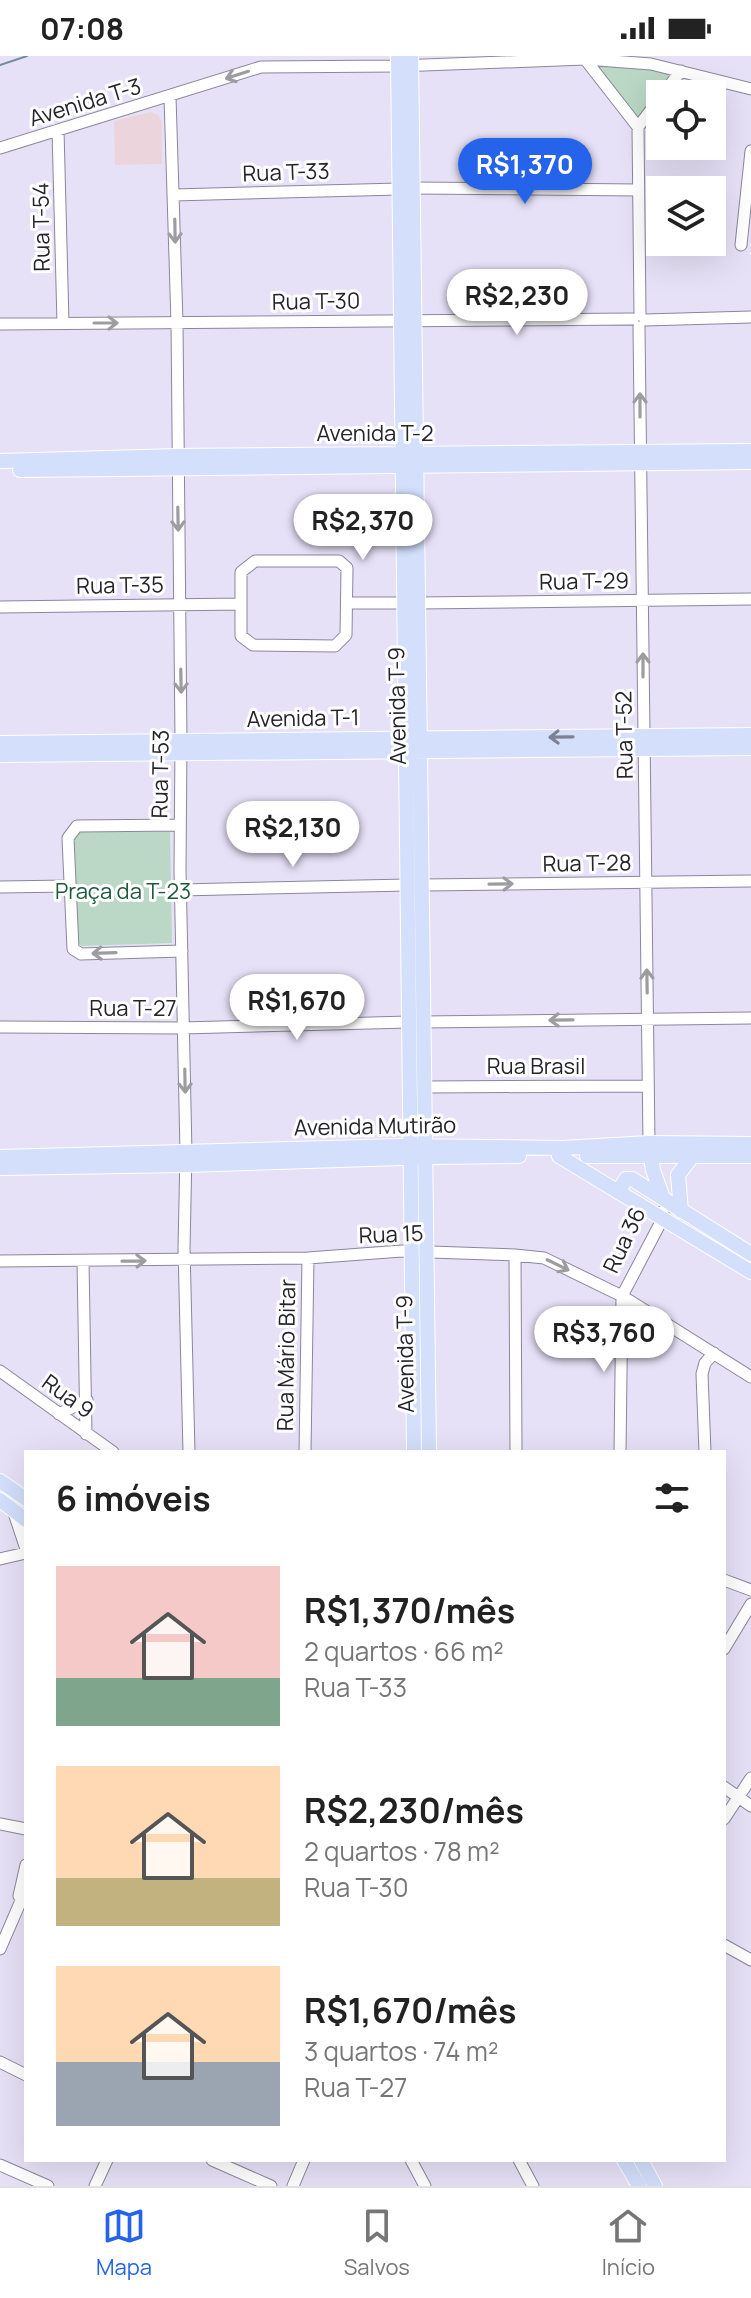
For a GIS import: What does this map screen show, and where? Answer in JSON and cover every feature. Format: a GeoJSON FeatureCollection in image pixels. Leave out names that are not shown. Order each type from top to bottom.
{"type":"FeatureCollection","features":[{"type":"Feature","properties":{"kind":"main road","name":"Avenida T-9"},"geometry":{"type":"LineString","coordinates":[[405,61],[413,745],[407,885],[416,1022],[424,1087],[417,1152]]}},
{"type":"Feature","properties":{"kind":"main road","name":"Avenida T-2"},"geometry":{"type":"LineString","coordinates":[[640,458],[751,451]]}},
{"type":"Feature","properties":{"kind":"main road","name":"Avenida T-2"},"geometry":{"type":"LineString","coordinates":[[0,461],[640,458],[751,462]]}},
{"type":"Feature","properties":{"kind":"main road","name":"Avenida T-2"},"geometry":{"type":"LineString","coordinates":[[0,470],[177,462]]}},
{"type":"Feature","properties":{"kind":"main road","name":"Avenida T-1"},"geometry":{"type":"LineString","coordinates":[[644,743],[751,735]]}},
{"type":"Feature","properties":{"kind":"main road","name":"Avenida T-1"},"geometry":{"type":"LineString","coordinates":[[0,743],[181,748]]}},
{"type":"Feature","properties":{"kind":"main road","name":"Avenida T-1"},"geometry":{"type":"LineString","coordinates":[[0,755],[181,748],[413,745],[644,743],[751,748]]}},
{"type":"Feature","properties":{"kind":"main road","name":"Avenida T-9"},"geometry":{"type":"LineString","coordinates":[[413,745],[423,885],[416,1022],[417,1152],[429,1450]]}},
{"type":"Feature","properties":{"kind":"main road","name":"Avenida Mutirão"},"geometry":{"type":"LineString","coordinates":[[417,1152],[559,1156],[751,1144]]}},
{"type":"Feature","properties":{"kind":"main road","name":"Avenida Mutirão"},"geometry":{"type":"LineString","coordinates":[[0,1168],[563,1148],[650,1149],[751,1156]]}},
{"type":"Feature","properties":{"kind":"main road","name":"Rua 36"},"geometry":{"type":"LineString","coordinates":[[650,1149],[663,1199]]}},
{"type":"Feature","properties":{"kind":"main road"},"geometry":{"type":"LineString","coordinates":[[681,1211],[678,1175],[694,1154]]}},
{"type":"Feature","properties":{"kind":"main road"},"geometry":{"type":"LineString","coordinates":[[559,1156],[751,1272]]}},
{"type":"Feature","properties":{"kind":"main road","name":"Avenida Mutirão"},"geometry":{"type":"LineString","coordinates":[[0,1157],[186,1159]]}},
{"type":"Feature","properties":{"kind":"main road"},"geometry":{"type":"LineString","coordinates":[[618,1192],[626,1179],[632,1179],[751,1254]]}},
{"type":"Feature","properties":{"kind":"main road","name":"Avenida T-9"},"geometry":{"type":"LineString","coordinates":[[414,1450],[420,1252]]}},
{"type":"Feature","properties":{"kind":"main road"},"geometry":{"type":"LineString","coordinates":[[0,1481],[24,1498]]}},
{"type":"Feature","properties":{"kind":"main road"},"geometry":{"type":"LineString","coordinates":[[6,1505],[24,1518]]}},
{"type":"Feature","properties":{"kind":"main road"},"geometry":{"type":"LineString","coordinates":[[625,2162],[639,2186]]}},
{"type":"Feature","properties":{"kind":"main road"},"geometry":{"type":"LineString","coordinates":[[642,2162],[655,2186]]}},
{"type":"Feature","properties":{"kind":"street","name":"Avenida T-3"},"geometry":{"type":"LineString","coordinates":[[0,148],[261,67],[405,61],[585,59],[651,64],[751,89]]}},
{"type":"Feature","properties":{"kind":"street"},"geometry":{"type":"LineString","coordinates":[[585,59],[638,127],[646,117]]}},
{"type":"Feature","properties":{"kind":"street"},"geometry":{"type":"LineString","coordinates":[[674,80],[681,71]]}},
{"type":"Feature","properties":{"kind":"street","name":"Rua T-53"},"geometry":{"type":"LineString","coordinates":[[170,97],[177,323],[179,825],[189,1450]]}},
{"type":"Feature","properties":{"kind":"street","name":"Rua T-52"},"geometry":{"type":"LineString","coordinates":[[638,127],[650,1149]]}},
{"type":"Feature","properties":{"kind":"street","name":"Rua T-54"},"geometry":{"type":"LineString","coordinates":[[58,130],[63,323]]}},
{"type":"Feature","properties":{"kind":"street"},"geometry":{"type":"LineString","coordinates":[[741,245],[751,151]]}},
{"type":"Feature","properties":{"kind":"street","name":"Rua T-33"},"geometry":{"type":"LineString","coordinates":[[174,195],[406,188],[638,190]]}},
{"type":"Feature","properties":{"kind":"street","name":"Rua T-30"},"geometry":{"type":"LineString","coordinates":[[0,324],[751,317]]}},
{"type":"Feature","properties":{"kind":"street"},"geometry":{"type":"LineString","coordinates":[[255,561],[339,561],[347,568],[346,635],[335,646],[253,645],[241,636],[241,604],[241,572],[255,561]]}},
{"type":"Feature","properties":{"kind":"street","name":"Rua T-29"},"geometry":{"type":"LineString","coordinates":[[347,603],[751,599]]}},
{"type":"Feature","properties":{"kind":"street","name":"Rua T-35"},"geometry":{"type":"LineString","coordinates":[[0,607],[241,604]]}},
{"type":"Feature","properties":{"kind":"street"},"geometry":{"type":"LineString","coordinates":[[179,825],[77,826],[68,838],[69,886],[73,949],[81,954],[182,951]]}},
{"type":"Feature","properties":{"kind":"street","name":"Rua T-28"},"geometry":{"type":"LineString","coordinates":[[423,885],[751,881]]}},
{"type":"Feature","properties":{"kind":"street"},"geometry":{"type":"LineString","coordinates":[[180,890],[407,885]]}},
{"type":"Feature","properties":{"kind":"street"},"geometry":{"type":"LineString","coordinates":[[0,887],[69,886]]}},
{"type":"Feature","properties":{"kind":"street","name":"Rua T-27"},"geometry":{"type":"LineString","coordinates":[[0,1027],[183,1028],[751,1018]]}},
{"type":"Feature","properties":{"kind":"street","name":"Rua Brasil"},"geometry":{"type":"LineString","coordinates":[[424,1087],[648,1086]]}},
{"type":"Feature","properties":{"kind":"street","name":"Rua 36"},"geometry":{"type":"LineString","coordinates":[[620,1450],[622,1296],[663,1218],[663,1199]]}},
{"type":"Feature","properties":{"kind":"street","name":"Rua 15"},"geometry":{"type":"LineString","coordinates":[[0,1261],[308,1258],[420,1252],[544,1258],[622,1296],[751,1377]]}},
{"type":"Feature","properties":{"kind":"street"},"geometry":{"type":"LineString","coordinates":[[515,1255],[516,1450]]}},
{"type":"Feature","properties":{"kind":"street","name":"Rua Mário Bitar"},"geometry":{"type":"LineString","coordinates":[[305,1450],[308,1258]]}},
{"type":"Feature","properties":{"kind":"street"},"geometry":{"type":"LineString","coordinates":[[83,1261],[86,1434]]}},
{"type":"Feature","properties":{"kind":"street"},"geometry":{"type":"LineString","coordinates":[[705,1450],[702,1374],[705,1363],[714,1353]]}},
{"type":"Feature","properties":{"kind":"street","name":"Rua 9"},"geometry":{"type":"LineString","coordinates":[[0,1371],[110,1450]]}},
{"type":"Feature","properties":{"kind":"street"},"geometry":{"type":"LineString","coordinates":[[59,1414],[87,1400]]}},
{"type":"Feature","properties":{"kind":"street"},"geometry":{"type":"LineString","coordinates":[[6,1505],[24,1546]]}},
{"type":"Feature","properties":{"kind":"street"},"geometry":{"type":"LineString","coordinates":[[0,1559],[24,1552]]}},
{"type":"Feature","properties":{"kind":"street"},"geometry":{"type":"LineString","coordinates":[[726,1581],[751,1590]]}},
{"type":"Feature","properties":{"kind":"street"},"geometry":{"type":"LineString","coordinates":[[726,1646],[751,1604]]}},
{"type":"Feature","properties":{"kind":"street"},"geometry":{"type":"LineString","coordinates":[[726,1816],[751,1778]]}},
{"type":"Feature","properties":{"kind":"street"},"geometry":{"type":"LineString","coordinates":[[726,1788],[751,1806]]}},
{"type":"Feature","properties":{"kind":"street"},"geometry":{"type":"LineString","coordinates":[[0,1824],[24,1829]]}},
{"type":"Feature","properties":{"kind":"street"},"geometry":{"type":"LineString","coordinates":[[16,1910],[24,1874]]}},
{"type":"Feature","properties":{"kind":"street"},"geometry":{"type":"LineString","coordinates":[[0,1949],[24,1893]]}},
{"type":"Feature","properties":{"kind":"street"},"geometry":{"type":"LineString","coordinates":[[726,1946],[749,1955]]}},
{"type":"Feature","properties":{"kind":"street"},"geometry":{"type":"LineString","coordinates":[[0,2062],[24,2074]]}},
{"type":"Feature","properties":{"kind":"street"},"geometry":{"type":"LineString","coordinates":[[95,2186],[106,2162]]}},
{"type":"Feature","properties":{"kind":"street"},"geometry":{"type":"LineString","coordinates":[[217,2162],[271,2186]]}},
{"type":"Feature","properties":{"kind":"street"},"geometry":{"type":"LineString","coordinates":[[293,2186],[303,2162]]}},
{"type":"Feature","properties":{"kind":"street"},"geometry":{"type":"LineString","coordinates":[[412,2162],[425,2186]]}},
{"type":"Feature","properties":{"kind":"street"},"geometry":{"type":"LineString","coordinates":[[520,2162],[533,2186]]}},
{"type":"Feature","properties":{"kind":"street"},"geometry":{"type":"LineString","coordinates":[[0,2165],[48,2186]]}},
{"type":"Feature","properties":{"kind":"shaded area"},"geometry":{"type":"Polygon","coordinates":[[[151,112],[158,115],[162,122],[162,164],[115,165],[114,121],[151,112]]]}},
{"type":"Feature","properties":{"kind":"green space"},"geometry":{"type":"Polygon","coordinates":[[[594,62],[672,72],[666,80],[646,80],[646,109],[638,120],[594,62]]]}},
{"type":"Feature","properties":{"kind":"green space","name":"Praça da T-23"},"geometry":{"type":"Polygon","coordinates":[[[80,832],[170,832],[172,943],[82,946],[77,943],[74,839],[80,832]]]}},
{"type":"Feature","properties":{"kind":"waterway"},"geometry":{"type":"LineString","coordinates":[[0,65],[27,56]]}}]}
